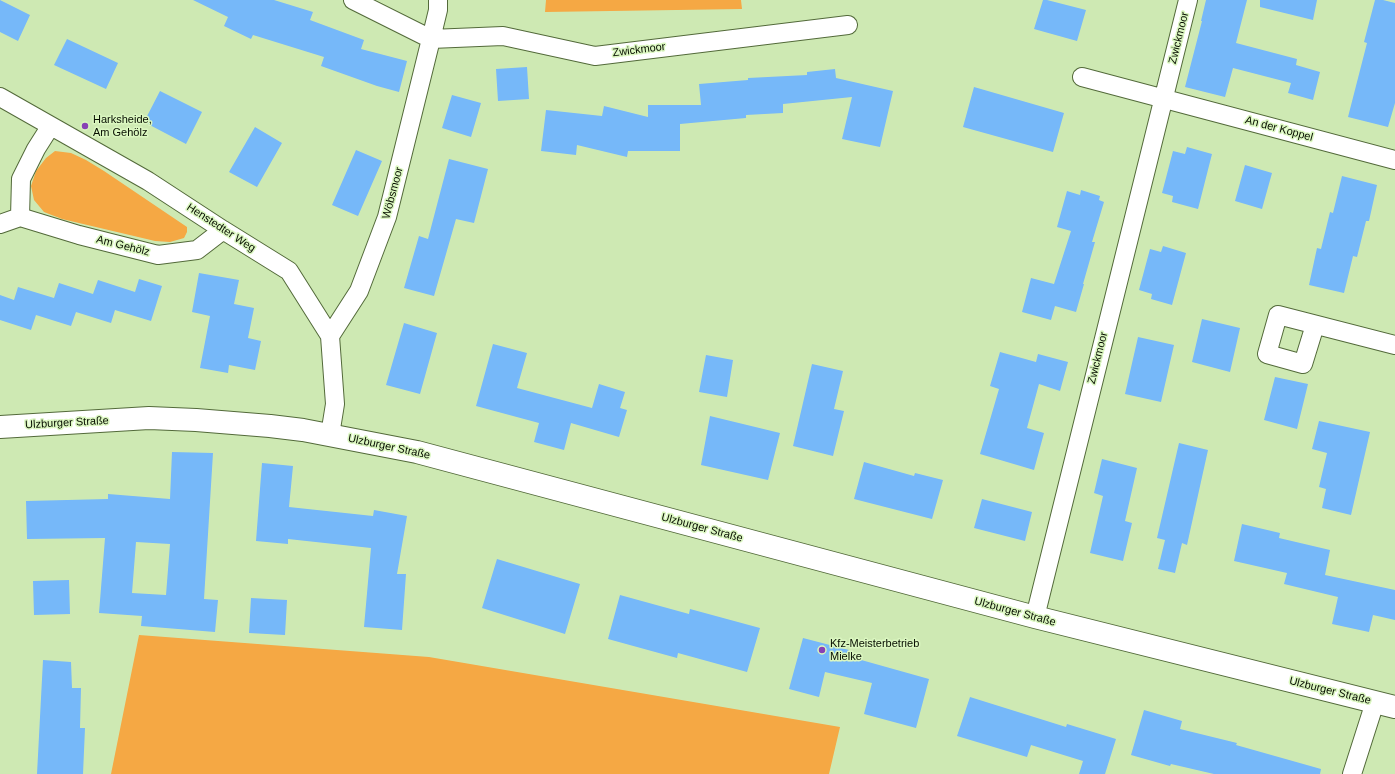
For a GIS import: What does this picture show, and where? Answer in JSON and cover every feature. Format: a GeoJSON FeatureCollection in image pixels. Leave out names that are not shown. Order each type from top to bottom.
{"type":"FeatureCollection","features":[{"type":"Feature","properties":{"kind":"main road","name":"Ulzburger Straße"},"geometry":{"type":"LineString","coordinates":[[0,427],[149,418],[270,426],[330,435],[417,452],[1035,617],[1385,705]]}},
{"type":"Feature","properties":{"kind":"street"},"geometry":{"type":"LineString","coordinates":[[353,0],[431,39]]}},
{"type":"Feature","properties":{"kind":"street","name":"Wöbsmoor"},"geometry":{"type":"LineString","coordinates":[[330,336],[359,291],[387,217],[438,10],[438,0]]}},
{"type":"Feature","properties":{"kind":"street","name":"Zwickmoor"},"geometry":{"type":"LineString","coordinates":[[1035,617],[1188,0]]}},
{"type":"Feature","properties":{"kind":"street","name":"Zwickmoor"},"geometry":{"type":"LineString","coordinates":[[431,39],[503,36],[595,56],[848,25]]}},
{"type":"Feature","properties":{"kind":"street"},"geometry":{"type":"LineString","coordinates":[[1082,77],[1164,99]]}},
{"type":"Feature","properties":{"kind":"street","name":"Henstedter Weg"},"geometry":{"type":"LineString","coordinates":[[0,98],[148,181],[289,271],[330,336],[336,404],[330,435]]}},
{"type":"Feature","properties":{"kind":"street","name":"An der Koppel"},"geometry":{"type":"LineString","coordinates":[[1164,99],[1395,160]]}},
{"type":"Feature","properties":{"kind":"street"},"geometry":{"type":"LineString","coordinates":[[0,224],[20,217],[21,179],[36,149],[50,127]]}},
{"type":"Feature","properties":{"kind":"street","name":"Am Gehölz"},"geometry":{"type":"LineString","coordinates":[[20,217],[79,235],[158,255],[197,250],[223,230]]}},
{"type":"Feature","properties":{"kind":"street"},"geometry":{"type":"LineString","coordinates":[[1315,325],[1395,345]]}},
{"type":"Feature","properties":{"kind":"street"},"geometry":{"type":"LineString","coordinates":[[1352,774],[1385,705]]}},
{"type":"Feature","properties":{"kind":"shaded area"},"geometry":{"type":"Polygon","coordinates":[[[546,0],[741,0],[742,9],[545,12],[546,0]]]}},
{"type":"Feature","properties":{"kind":"shaded area"},"geometry":{"type":"Polygon","coordinates":[[[55,151],[71,153],[104,171],[187,227],[187,232],[184,238],[170,242],[155,241],[62,219],[44,212],[34,200],[31,186],[36,171],[46,158],[55,151]]]}},
{"type":"Feature","properties":{"kind":"shaded area"},"geometry":{"type":"Polygon","coordinates":[[[139,635],[429,657],[840,727],[829,774],[111,774],[139,635]]]}},
{"type":"Feature","properties":{"kind":"building"},"geometry":{"type":"Polygon","coordinates":[[[0,0],[30,15],[18,41],[0,32],[0,0]]]}},
{"type":"Feature","properties":{"kind":"building"},"geometry":{"type":"Polygon","coordinates":[[[193,0],[274,0],[313,12],[310,20],[364,40],[361,49],[407,61],[399,92],[377,86],[321,66],[324,57],[253,35],[251,39],[224,26],[228,17],[193,0]]]}},
{"type":"Feature","properties":{"kind":"building"},"geometry":{"type":"Polygon","coordinates":[[[1043,0],[1086,10],[1077,41],[1034,29],[1043,0]]]}},
{"type":"Feature","properties":{"kind":"building"},"geometry":{"type":"Polygon","coordinates":[[[1206,0],[1247,0],[1236,43],[1297,59],[1296,65],[1320,72],[1313,100],[1288,93],[1291,83],[1233,68],[1225,97],[1185,87],[1206,0]]]}},
{"type":"Feature","properties":{"kind":"building"},"geometry":{"type":"Polygon","coordinates":[[[1260,0],[1317,0],[1313,20],[1260,7],[1260,0]]]}},
{"type":"Feature","properties":{"kind":"building"},"geometry":{"type":"Polygon","coordinates":[[[1375,0],[1395,3],[1395,103],[1388,127],[1348,117],[1367,43],[1364,42],[1375,0]]]}},
{"type":"Feature","properties":{"kind":"building"},"geometry":{"type":"Polygon","coordinates":[[[67,39],[118,63],[106,89],[54,65],[67,39]]]}},
{"type":"Feature","properties":{"kind":"building"},"geometry":{"type":"Polygon","coordinates":[[[527,67],[529,99],[498,101],[496,69],[527,67]]]}},
{"type":"Feature","properties":{"kind":"building"},"geometry":{"type":"Polygon","coordinates":[[[835,69],[836,78],[893,91],[880,147],[842,139],[852,97],[783,104],[783,113],[746,115],[746,118],[680,124],[680,151],[628,151],[627,157],[577,145],[576,155],[541,151],[546,110],[602,116],[604,106],[648,117],[648,105],[701,105],[699,84],[748,80],[748,78],[807,75],[807,72],[835,69]]]}},
{"type":"Feature","properties":{"kind":"building"},"geometry":{"type":"Polygon","coordinates":[[[974,87],[1064,113],[1053,152],[963,127],[974,87]]]}},
{"type":"Feature","properties":{"kind":"building"},"geometry":{"type":"Polygon","coordinates":[[[160,91],[202,112],[186,144],[144,122],[160,91]]]}},
{"type":"Feature","properties":{"kind":"building"},"geometry":{"type":"Polygon","coordinates":[[[452,95],[481,103],[471,137],[442,128],[452,95]]]}},
{"type":"Feature","properties":{"kind":"building"},"geometry":{"type":"Polygon","coordinates":[[[255,127],[282,143],[257,187],[229,172],[255,127]]]}},
{"type":"Feature","properties":{"kind":"building"},"geometry":{"type":"Polygon","coordinates":[[[1187,147],[1212,154],[1198,209],[1172,202],[1173,196],[1162,193],[1173,151],[1185,154],[1187,147]]]}},
{"type":"Feature","properties":{"kind":"building"},"geometry":{"type":"Polygon","coordinates":[[[356,150],[382,161],[358,216],[332,205],[356,150]]]}},
{"type":"Feature","properties":{"kind":"building"},"geometry":{"type":"Polygon","coordinates":[[[449,159],[488,169],[474,223],[456,219],[434,296],[404,288],[419,236],[428,239],[449,159]]]}},
{"type":"Feature","properties":{"kind":"building"},"geometry":{"type":"Polygon","coordinates":[[[1245,165],[1272,173],[1262,209],[1235,201],[1245,165]]]}},
{"type":"Feature","properties":{"kind":"building"},"geometry":{"type":"Polygon","coordinates":[[[1342,176],[1377,185],[1369,221],[1366,221],[1357,257],[1353,256],[1344,293],[1309,285],[1317,248],[1321,249],[1330,212],[1333,213],[1342,176]]]}},
{"type":"Feature","properties":{"kind":"building"},"geometry":{"type":"Polygon","coordinates":[[[1081,190],[1100,196],[1099,200],[1104,202],[1092,242],[1095,242],[1076,312],[1055,306],[1051,320],[1022,312],[1031,278],[1054,284],[1071,231],[1057,227],[1067,191],[1080,195],[1081,190]]]}},
{"type":"Feature","properties":{"kind":"building"},"geometry":{"type":"Polygon","coordinates":[[[1163,246],[1186,253],[1172,305],[1151,299],[1152,294],[1139,290],[1150,249],[1161,252],[1163,246]]]}},
{"type":"Feature","properties":{"kind":"building"},"geometry":{"type":"Polygon","coordinates":[[[199,273],[239,280],[234,304],[254,308],[248,338],[261,341],[255,370],[229,365],[228,373],[200,368],[210,316],[192,312],[199,273]]]}},
{"type":"Feature","properties":{"kind":"building"},"geometry":{"type":"Polygon","coordinates":[[[139,279],[162,286],[151,321],[115,310],[111,323],[76,312],[71,326],[36,315],[31,330],[0,320],[0,295],[14,300],[18,287],[54,298],[59,283],[93,294],[98,280],[135,292],[139,279]]]}},
{"type":"Feature","properties":{"kind":"building"},"geometry":{"type":"Polygon","coordinates":[[[1202,319],[1240,328],[1230,372],[1192,362],[1202,319]]]}},
{"type":"Feature","properties":{"kind":"building"},"geometry":{"type":"Polygon","coordinates":[[[404,323],[437,333],[420,394],[386,385],[404,323]]]}},
{"type":"Feature","properties":{"kind":"building"},"geometry":{"type":"Polygon","coordinates":[[[1138,337],[1174,345],[1161,402],[1125,394],[1138,337]]]}},
{"type":"Feature","properties":{"kind":"building"},"geometry":{"type":"Polygon","coordinates":[[[493,344],[527,353],[517,388],[592,408],[599,384],[625,392],[620,408],[627,410],[619,437],[571,423],[564,450],[534,442],[539,423],[476,406],[493,344]]]}},
{"type":"Feature","properties":{"kind":"building"},"geometry":{"type":"Polygon","coordinates":[[[1000,352],[1036,362],[1038,354],[1068,362],[1060,391],[1039,384],[1027,428],[1044,433],[1034,470],[980,454],[999,389],[990,386],[1000,352]]]}},
{"type":"Feature","properties":{"kind":"building"},"geometry":{"type":"Polygon","coordinates":[[[706,355],[733,360],[727,397],[699,392],[706,355]]]}},
{"type":"Feature","properties":{"kind":"building"},"geometry":{"type":"Polygon","coordinates":[[[812,364],[843,371],[834,409],[844,411],[833,456],[793,446],[812,364]]]}},
{"type":"Feature","properties":{"kind":"building"},"geometry":{"type":"Polygon","coordinates":[[[1275,377],[1308,384],[1297,429],[1264,420],[1275,377]]]}},
{"type":"Feature","properties":{"kind":"building"},"geometry":{"type":"Polygon","coordinates":[[[710,416],[780,433],[768,480],[701,465],[710,416]]]}},
{"type":"Feature","properties":{"kind":"building"},"geometry":{"type":"Polygon","coordinates":[[[1319,421],[1370,432],[1351,515],[1322,508],[1326,489],[1319,487],[1327,453],[1312,449],[1319,421]]]}},
{"type":"Feature","properties":{"kind":"building"},"geometry":{"type":"Polygon","coordinates":[[[1179,443],[1208,450],[1187,545],[1182,543],[1175,573],[1158,569],[1165,540],[1157,538],[1179,443]]]}},
{"type":"Feature","properties":{"kind":"building"},"geometry":{"type":"Polygon","coordinates":[[[172,452],[213,453],[204,599],[218,600],[215,632],[141,626],[142,616],[99,613],[105,538],[27,539],[26,501],[108,499],[108,494],[170,499],[172,452]],[[136,542],[132,593],[166,595],[170,544],[136,542]]]}},
{"type":"Feature","properties":{"kind":"building"},"geometry":{"type":"Polygon","coordinates":[[[1102,459],[1137,468],[1125,521],[1132,523],[1123,561],[1090,553],[1103,496],[1094,493],[1102,459]]]}},
{"type":"Feature","properties":{"kind":"building"},"geometry":{"type":"Polygon","coordinates":[[[864,462],[914,476],[915,473],[943,480],[932,519],[854,499],[864,462]]]}},
{"type":"Feature","properties":{"kind":"building"},"geometry":{"type":"Polygon","coordinates":[[[262,463],[293,466],[289,507],[373,516],[374,510],[407,516],[397,574],[406,574],[402,630],[364,627],[371,548],[288,539],[288,544],[256,541],[262,463]]]}},
{"type":"Feature","properties":{"kind":"building"},"geometry":{"type":"Polygon","coordinates":[[[982,499],[1032,512],[1025,541],[974,528],[982,499]]]}},
{"type":"Feature","properties":{"kind":"building"},"geometry":{"type":"Polygon","coordinates":[[[1242,524],[1280,533],[1279,538],[1330,550],[1325,575],[1395,590],[1395,620],[1373,615],[1369,632],[1332,624],[1338,597],[1284,584],[1287,573],[1234,561],[1242,524]]]}},
{"type":"Feature","properties":{"kind":"building"},"geometry":{"type":"Polygon","coordinates":[[[497,559],[580,584],[565,634],[482,608],[497,559]]]}},
{"type":"Feature","properties":{"kind":"building"},"geometry":{"type":"Polygon","coordinates":[[[69,580],[70,614],[34,615],[33,581],[69,580]]]}},
{"type":"Feature","properties":{"kind":"building"},"geometry":{"type":"Polygon","coordinates":[[[620,595],[689,614],[690,609],[760,628],[747,672],[678,653],[677,658],[608,639],[620,595]]]}},
{"type":"Feature","properties":{"kind":"building"},"geometry":{"type":"Polygon","coordinates":[[[251,598],[287,600],[285,635],[249,633],[251,598]]]}},
{"type":"Feature","properties":{"kind":"building"},"geometry":{"type":"Polygon","coordinates":[[[803,638],[849,650],[847,656],[929,679],[916,728],[864,714],[872,683],[825,672],[819,697],[789,689],[803,638]]]}},
{"type":"Feature","properties":{"kind":"building"},"geometry":{"type":"Polygon","coordinates":[[[43,660],[71,662],[72,688],[81,688],[80,728],[85,728],[83,774],[37,774],[43,660]]]}},
{"type":"Feature","properties":{"kind":"building"},"geometry":{"type":"Polygon","coordinates":[[[970,697],[1066,727],[1067,724],[1116,739],[1105,774],[1079,774],[1083,761],[1031,745],[1027,757],[957,736],[970,697]]]}},
{"type":"Feature","properties":{"kind":"building"},"geometry":{"type":"Polygon","coordinates":[[[1144,710],[1182,721],[1180,729],[1237,743],[1236,745],[1321,769],[1320,774],[1214,774],[1171,764],[1170,766],[1131,755],[1144,710]]]}},
{"type":"Feature","properties":{"kind":"place","name":"Harksheide, Am Gehölz"},"geometry":{"type":"Point","coordinates":[85,126]}},
{"type":"Feature","properties":{"kind":"place","name":"Kfz-Meisterbetrieb Mielke"},"geometry":{"type":"Point","coordinates":[822,650]}}]}
